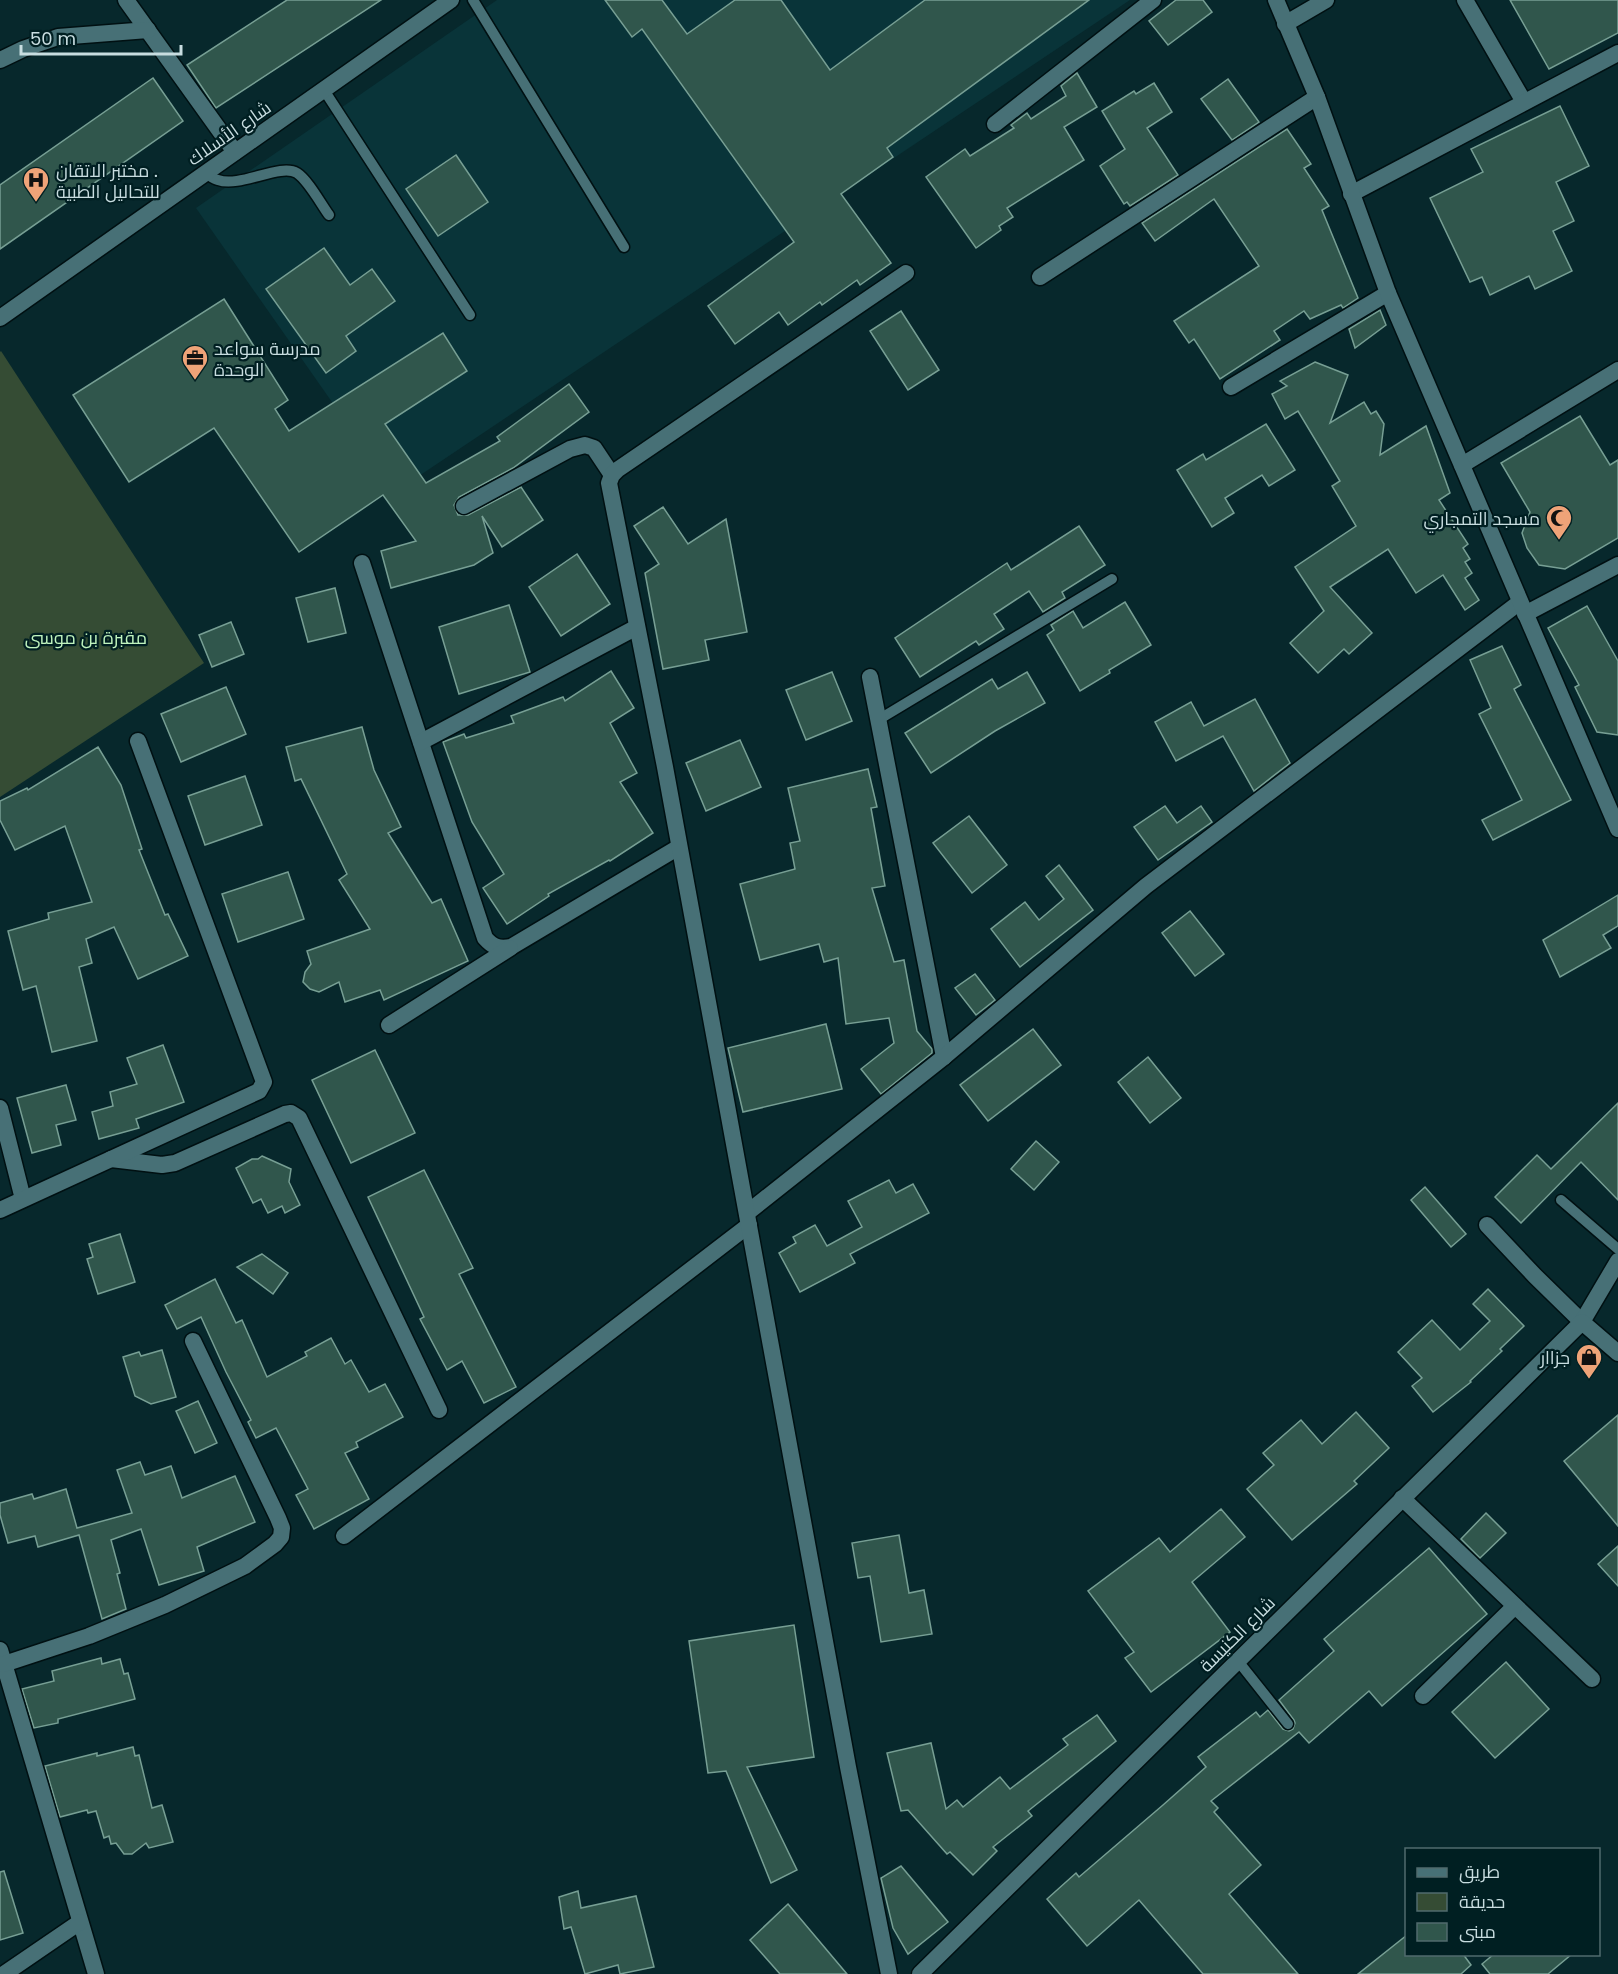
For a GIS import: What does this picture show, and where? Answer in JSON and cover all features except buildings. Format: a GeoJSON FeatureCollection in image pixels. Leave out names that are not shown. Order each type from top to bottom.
{"type":"FeatureCollection","features":[{"type":"Feature","properties":{"kind":"street"},"geometry":{"type":"LineString","coordinates":[[126,0],[235,152]]}},
{"type":"Feature","properties":{"kind":"street","name":"شارع الأسلاك"},"geometry":{"type":"LineString","coordinates":[[0,318],[451,0]]}},
{"type":"Feature","properties":{"kind":"street"},"geometry":{"type":"LineString","coordinates":[[995,124],[1153,0]]}},
{"type":"Feature","properties":{"kind":"street"},"geometry":{"type":"LineString","coordinates":[[1285,24],[1326,0]]}},
{"type":"Feature","properties":{"kind":"street"},"geometry":{"type":"LineString","coordinates":[[1465,0],[1524,102]]}},
{"type":"Feature","properties":{"kind":"street"},"geometry":{"type":"LineString","coordinates":[[1280,2],[1285,24],[1317,97],[1350,194],[1388,293],[1618,829]]}},
{"type":"Feature","properties":{"kind":"street"},"geometry":{"type":"LineString","coordinates":[[0,60],[58,37],[148,30]]}},
{"type":"Feature","properties":{"kind":"street"},"geometry":{"type":"LineString","coordinates":[[1350,194],[1618,53]]}},
{"type":"Feature","properties":{"kind":"street"},"geometry":{"type":"LineString","coordinates":[[1040,277],[1317,97]]}},
{"type":"Feature","properties":{"kind":"street"},"geometry":{"type":"LineString","coordinates":[[889,1974],[848,1767],[679,847],[609,490],[612,475],[617,470],[906,273]]}},
{"type":"Feature","properties":{"kind":"street"},"geometry":{"type":"LineString","coordinates":[[1231,387],[1388,293]]}},
{"type":"Feature","properties":{"kind":"street"},"geometry":{"type":"LineString","coordinates":[[1462,465],[1618,370]]}},
{"type":"Feature","properties":{"kind":"street"},"geometry":{"type":"LineString","coordinates":[[464,507],[570,449],[585,445],[594,448],[612,475]]}},
{"type":"Feature","properties":{"kind":"street"},"geometry":{"type":"LineString","coordinates":[[362,563],[485,938],[498,949],[511,947]]}},
{"type":"Feature","properties":{"kind":"street"},"geometry":{"type":"LineString","coordinates":[[344,1536],[748,1219],[1146,886],[1523,608],[1618,565]]}},
{"type":"Feature","properties":{"kind":"street"},"geometry":{"type":"LineString","coordinates":[[421,742],[637,627]]}},
{"type":"Feature","properties":{"kind":"street"},"geometry":{"type":"LineString","coordinates":[[870,677],[944,1057]]}},
{"type":"Feature","properties":{"kind":"street"},"geometry":{"type":"LineString","coordinates":[[0,1210],[259,1091],[264,1082],[138,741]]}},
{"type":"Feature","properties":{"kind":"street"},"geometry":{"type":"LineString","coordinates":[[389,1025],[511,947],[679,847]]}},
{"type":"Feature","properties":{"kind":"street"},"geometry":{"type":"LineString","coordinates":[[0,1108],[23,1199]]}},
{"type":"Feature","properties":{"kind":"street"},"geometry":{"type":"LineString","coordinates":[[110,1159],[162,1165],[175,1162],[285,1114],[291,1113],[299,1118],[439,1410]]}},
{"type":"Feature","properties":{"kind":"street"},"geometry":{"type":"LineString","coordinates":[[1487,1225],[1582,1322],[1618,1353]]}},
{"type":"Feature","properties":{"kind":"street","name":"شارع الكنيسة"},"geometry":{"type":"LineString","coordinates":[[920,1974],[1582,1322],[1618,1261]]}},
{"type":"Feature","properties":{"kind":"street"},"geometry":{"type":"LineString","coordinates":[[96,1974],[2,1657],[89,1636],[165,1605],[246,1566],[281,1537],[282,1528],[278,1518],[192,1341]]}},
{"type":"Feature","properties":{"kind":"street"},"geometry":{"type":"LineString","coordinates":[[1402,1498],[1592,1679]]}},
{"type":"Feature","properties":{"kind":"street"},"geometry":{"type":"LineString","coordinates":[[1423,1695],[1515,1606]]}},
{"type":"Feature","properties":{"kind":"street"},"geometry":{"type":"LineString","coordinates":[[4,1974],[80,1922]]}},
{"type":"Feature","properties":{"kind":"lane"},"geometry":{"type":"LineString","coordinates":[[473,0],[624,247]]}},
{"type":"Feature","properties":{"kind":"lane"},"geometry":{"type":"LineString","coordinates":[[324,90],[470,315]]}},
{"type":"Feature","properties":{"kind":"lane"},"geometry":{"type":"LineString","coordinates":[[205,173],[226,182],[291,170],[300,175],[328,215]]}},
{"type":"Feature","properties":{"kind":"lane"},"geometry":{"type":"LineString","coordinates":[[878,720],[1112,579]]}},
{"type":"Feature","properties":{"kind":"lane"},"geometry":{"type":"LineString","coordinates":[[1561,1200],[1618,1249]]}},
{"type":"Feature","properties":{"kind":"lane"},"geometry":{"type":"LineString","coordinates":[[1238,1661],[1288,1724]]}},
{"type":"Feature","properties":{"kind":"shaded area"},"geometry":{"type":"Polygon","coordinates":[[[497,0],[1130,0],[395,492],[196,208],[497,0]]]}},
{"type":"Feature","properties":{"kind":"green space","name":"مقبرة بن موسى"},"geometry":{"type":"Polygon","coordinates":[[[0,352],[204,663],[0,797],[0,352]]]}},
{"type":"Feature","properties":{"kind":"place","name":"مختبر اﻻتقان . للتحاليل الطبية"},"geometry":{"type":"Point","coordinates":[36,203]}},
{"type":"Feature","properties":{"kind":"place","name":"مدرسة سواعد الوحدة"},"geometry":{"type":"Point","coordinates":[195,381]}},
{"type":"Feature","properties":{"kind":"place","name":"مسجد التمجاري"},"geometry":{"type":"Point","coordinates":[1559,541]}},
{"type":"Feature","properties":{"kind":"place","name":"جزاار"},"geometry":{"type":"Point","coordinates":[1589,1380]}}]}
